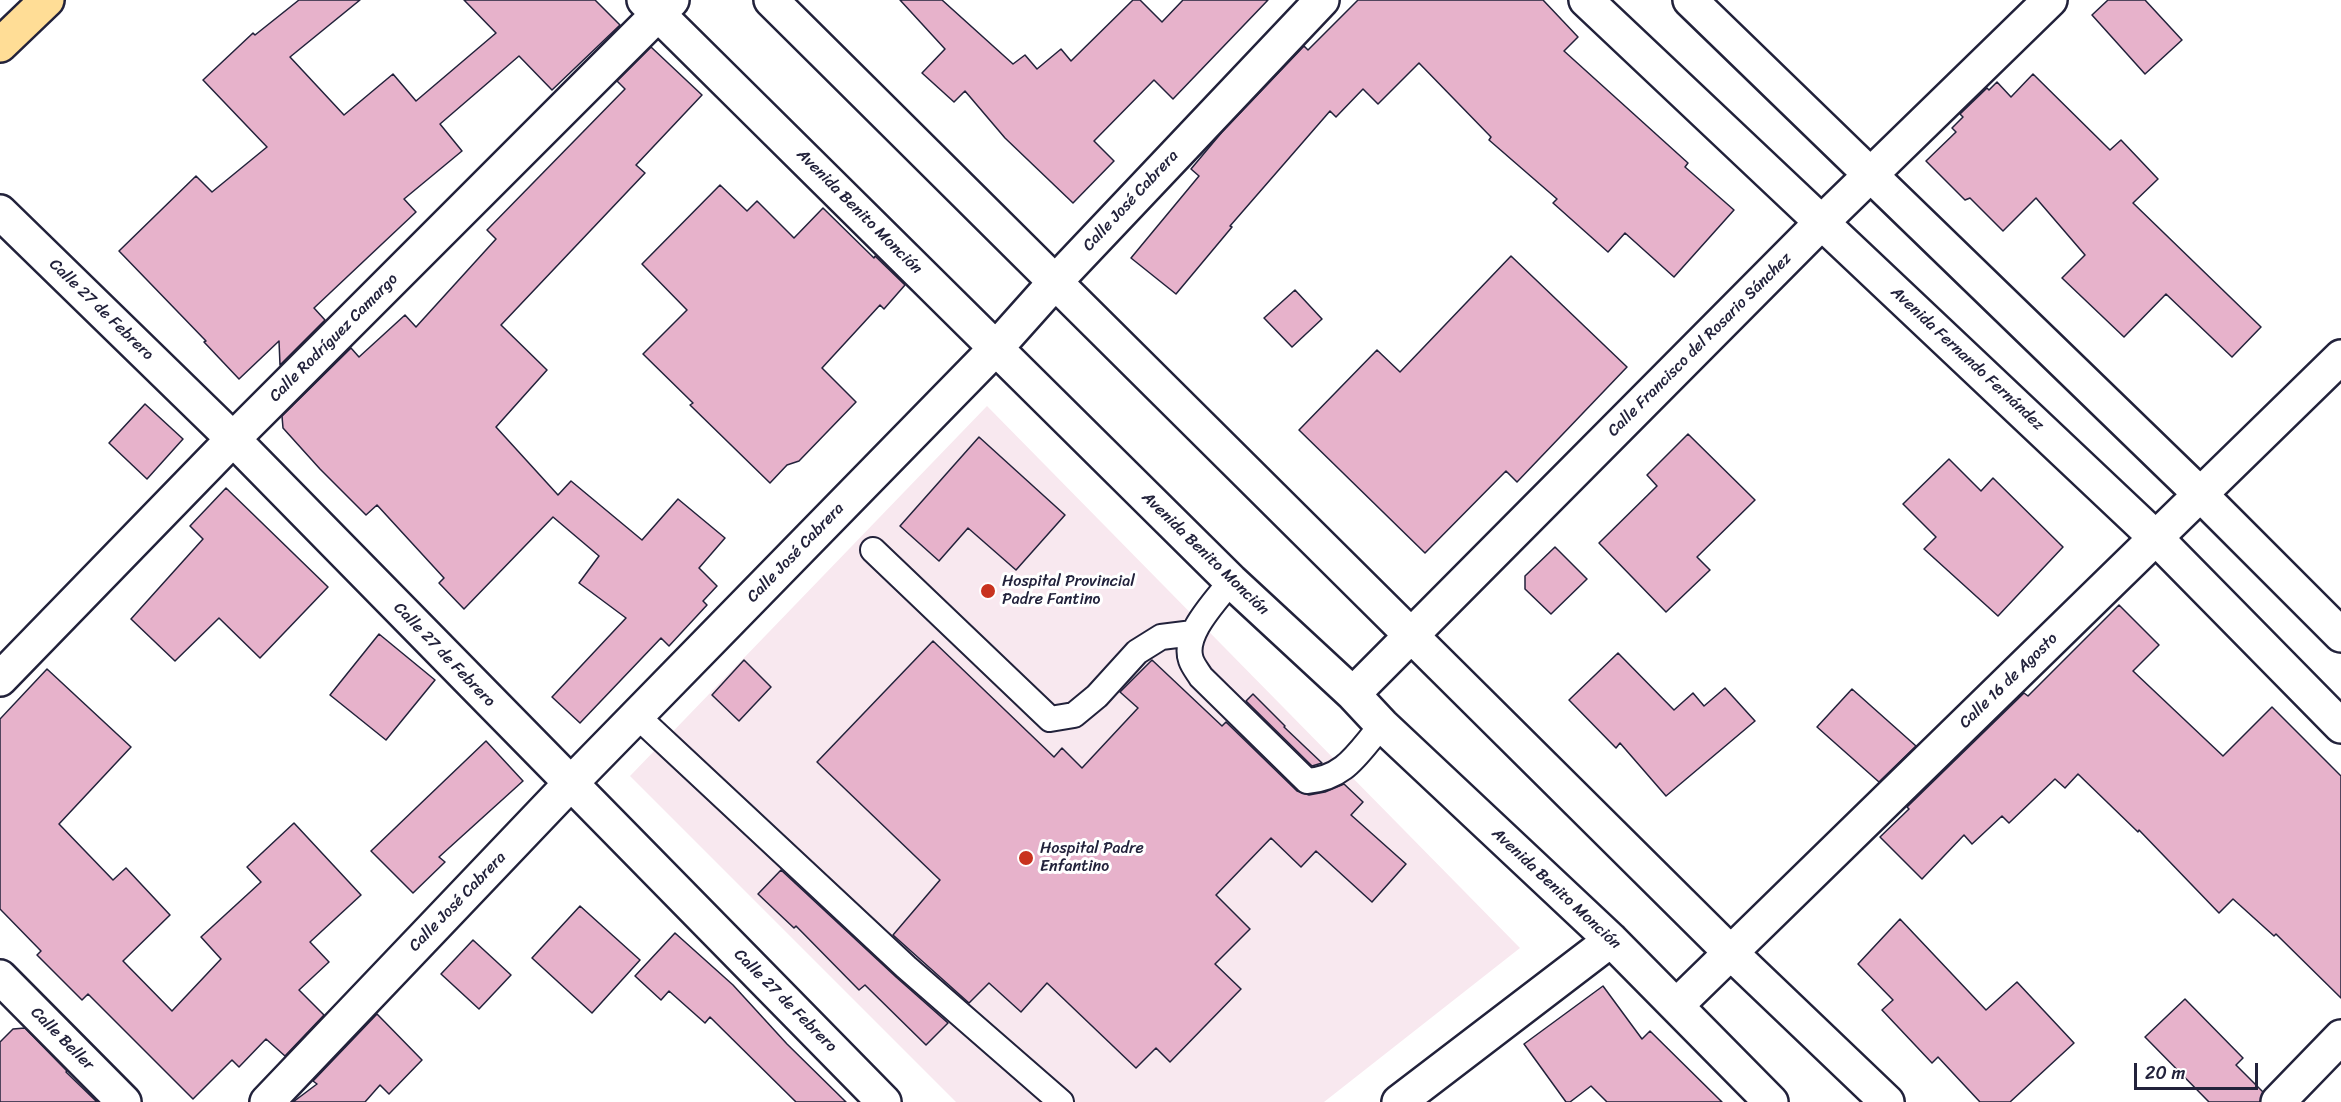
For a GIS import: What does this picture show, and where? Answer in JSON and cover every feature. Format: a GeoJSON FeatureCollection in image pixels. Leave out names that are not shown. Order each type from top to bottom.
{"type":"FeatureCollection","features":[{"type":"Feature","properties":{"kind":"main road"},"geometry":{"type":"LineString","coordinates":[[0,45],[47,0]]}},
{"type":"Feature","properties":{"kind":"street"},"geometry":{"type":"LineString","coordinates":[[771,0],[1730,952],[1887,1102]]}},
{"type":"Feature","properties":{"kind":"street","name":"Calle José Cabrera"},"geometry":{"type":"LineString","coordinates":[[267,1102],[570,784],[997,347],[1056,281],[1322,0]]}},
{"type":"Feature","properties":{"kind":"street","name":"Avenida Fernando Fernández"},"geometry":{"type":"LineString","coordinates":[[1586,0],[2156,538],[2341,726]]}},
{"type":"Feature","properties":{"kind":"street"},"geometry":{"type":"LineString","coordinates":[[1690,0],[2200,494],[2341,634]]}},
{"type":"Feature","properties":{"kind":"street","name":"Calle Francisco del Rosario Sánchez"},"geometry":{"type":"LineString","coordinates":[[1353,694],[1822,222],[2050,0]]}},
{"type":"Feature","properties":{"kind":"street","name":"Avenida Benito Monción"},"geometry":{"type":"LineString","coordinates":[[658,5],[1232,582],[1611,940],[1771,1102]]}},
{"type":"Feature","properties":{"kind":"street","name":"Calle Rodríguez Camargo"},"geometry":{"type":"LineString","coordinates":[[0,679],[658,5]]}},
{"type":"Feature","properties":{"kind":"street","name":"Calle 27 de Febrero"},"geometry":{"type":"LineString","coordinates":[[0,212],[233,438],[884,1102]]}},
{"type":"Feature","properties":{"kind":"street","name":"Calle 16 de Agosto"},"geometry":{"type":"LineString","coordinates":[[1677,1005],[2341,357]]}},
{"type":"Feature","properties":{"kind":"street"},"geometry":{"type":"LineString","coordinates":[[1399,1102],[1611,940]]}},
{"type":"Feature","properties":{"kind":"street","name":"Calle Beller"},"geometry":{"type":"LineString","coordinates":[[0,976],[124,1102]]}},
{"type":"Feature","properties":{"kind":"street"},"geometry":{"type":"LineString","coordinates":[[2278,1102],[2341,1037]]}},
{"type":"Feature","properties":{"kind":"lane"},"geometry":{"type":"LineString","coordinates":[[873,550],[1050,719],[1074,715],[1097,696],[1137,652],[1161,637],[1193,633]]}},
{"type":"Feature","properties":{"kind":"lane"},"geometry":{"type":"LineString","coordinates":[[1232,582],[1193,633],[1189,645],[1191,660],[1201,677],[1307,781],[1324,780],[1336,774],[1350,762],[1382,725]]}},
{"type":"Feature","properties":{"kind":"lane"},"geometry":{"type":"LineString","coordinates":[[637,716],[906,967],[1061,1102]]}},
{"type":"Feature","properties":{"kind":"shaded area","name":"Hospital Provincial Padre Fantino"},"geometry":{"type":"Polygon","coordinates":[[[987,406],[1520,948],[1324,1102],[956,1102],[630,776],[987,406]]]}},
{"type":"Feature","properties":{"kind":"building"},"geometry":{"type":"Polygon","coordinates":[[[299,0],[360,0],[290,57],[344,115],[393,74],[416,101],[496,33],[464,0],[595,0],[620,25],[552,90],[519,56],[440,124],[462,151],[404,199],[416,212],[314,308],[325,320],[280,365],[279,341],[239,379],[204,342],[206,341],[119,251],[196,176],[212,192],[267,147],[203,80],[253,33],[255,35],[299,0]]]}},
{"type":"Feature","properties":{"kind":"building"},"geometry":{"type":"Polygon","coordinates":[[[900,0],[942,0],[1013,64],[1025,55],[1037,69],[1061,49],[1071,61],[1133,0],[1140,0],[1162,22],[1183,0],[1268,0],[1173,99],[1154,80],[1094,141],[1114,161],[1073,203],[1005,138],[965,91],[954,102],[922,73],[945,49],[900,0]]]}},
{"type":"Feature","properties":{"kind":"building"},"geometry":{"type":"Polygon","coordinates":[[[1358,0],[1543,0],[1578,37],[1564,51],[1688,163],[1685,167],[1734,210],[1674,277],[1625,233],[1608,252],[1553,203],[1557,199],[1489,140],[1491,137],[1419,63],[1378,104],[1363,89],[1336,117],[1330,111],[1230,226],[1232,227],[1176,294],[1131,258],[1199,176],[1191,169],[1222,132],[1304,46],[1308,50],[1358,0]]]}},
{"type":"Feature","properties":{"kind":"building"},"geometry":{"type":"Polygon","coordinates":[[[2108,0],[2145,0],[2182,40],[2145,74],[2092,15],[2108,0]]]}},
{"type":"Feature","properties":{"kind":"building"},"geometry":{"type":"Polygon","coordinates":[[[651,47],[702,95],[636,165],[645,173],[501,325],[547,370],[496,427],[558,495],[571,481],[642,540],[678,499],[725,538],[699,568],[717,586],[703,601],[707,605],[669,646],[661,638],[580,723],[552,697],[626,618],[579,583],[599,556],[553,517],[464,609],[439,583],[444,578],[377,505],[366,515],[320,469],[283,428],[282,416],[351,348],[359,357],[405,315],[416,327],[496,239],[487,230],[625,89],[617,81],[651,47]]]}},
{"type":"Feature","properties":{"kind":"building"},"geometry":{"type":"Polygon","coordinates":[[[2033,74],[2110,150],[2121,140],[2158,179],[2133,203],[2261,327],[2232,357],[2166,294],[2124,337],[2062,278],[2085,255],[2036,198],[2003,231],[1970,198],[1965,200],[1926,161],[1956,132],[1952,128],[1963,117],[1960,114],[1987,88],[1989,90],[1997,82],[2011,97],[2033,74]]]}},
{"type":"Feature","properties":{"kind":"building"},"geometry":{"type":"Polygon","coordinates":[[[720,185],[747,211],[757,201],[794,238],[823,208],[905,285],[884,309],[880,305],[822,368],[856,402],[799,461],[787,465],[770,483],[690,405],[693,403],[643,354],[687,310],[642,264],[720,185]]]}},
{"type":"Feature","properties":{"kind":"building"},"geometry":{"type":"Polygon","coordinates":[[[1511,256],[1627,367],[1517,482],[1506,471],[1425,553],[1299,430],[1377,350],[1400,372],[1511,256]]]}},
{"type":"Feature","properties":{"kind":"building"},"geometry":{"type":"Polygon","coordinates":[[[1295,290],[1322,319],[1292,347],[1264,318],[1295,290]]]}},
{"type":"Feature","properties":{"kind":"building"},"geometry":{"type":"Polygon","coordinates":[[[145,404],[183,439],[147,479],[109,443],[145,404]]]}},
{"type":"Feature","properties":{"kind":"building"},"geometry":{"type":"Polygon","coordinates":[[[1688,434],[1755,500],[1697,557],[1710,570],[1666,612],[1599,543],[1657,486],[1647,475],[1688,434]]]}},
{"type":"Feature","properties":{"kind":"building"},"geometry":{"type":"Polygon","coordinates":[[[979,437],[1065,515],[1016,570],[968,528],[939,561],[900,526],[979,437]]]}},
{"type":"Feature","properties":{"kind":"building"},"geometry":{"type":"Polygon","coordinates":[[[1949,459],[1981,491],[1993,478],[2063,547],[1998,616],[1924,549],[1936,537],[1903,504],[1949,459]]]}},
{"type":"Feature","properties":{"kind":"building"},"geometry":{"type":"Polygon","coordinates":[[[226,488],[328,587],[260,658],[219,618],[175,661],[131,619],[203,539],[190,526],[226,488]]]}},
{"type":"Feature","properties":{"kind":"building"},"geometry":{"type":"Polygon","coordinates":[[[1555,547],[1587,579],[1551,614],[1525,589],[1525,576],[1555,547]]]}},
{"type":"Feature","properties":{"kind":"building"},"geometry":{"type":"Polygon","coordinates":[[[2119,605],[2159,645],[2133,671],[2223,756],[2272,707],[2341,776],[2341,998],[2276,934],[2274,936],[2233,899],[2219,913],[2139,830],[2138,832],[2078,774],[2065,788],[2055,779],[2009,823],[2002,816],[1972,844],[1964,835],[1922,879],[1880,837],[1909,809],[1907,807],[2024,693],[2028,696],[2119,605]]]}},
{"type":"Feature","properties":{"kind":"building"},"geometry":{"type":"Polygon","coordinates":[[[379,634],[435,680],[386,740],[330,695],[379,634]]]}},
{"type":"Feature","properties":{"kind":"building"},"geometry":{"type":"Polygon","coordinates":[[[933,641],[1054,757],[1062,748],[1082,768],[1138,708],[1120,692],[1152,660],[1222,726],[1226,722],[1297,791],[1309,795],[1325,792],[1344,784],[1363,802],[1351,815],[1406,864],[1372,902],[1316,851],[1301,867],[1271,838],[1216,895],[1250,929],[1215,964],[1241,989],[1170,1062],[1156,1048],[1136,1068],[1047,983],[1021,1012],[989,983],[969,1003],[893,935],[940,880],[817,762],[933,641]]]}},
{"type":"Feature","properties":{"kind":"building"},"geometry":{"type":"Polygon","coordinates":[[[1618,653],[1674,710],[1693,693],[1704,706],[1725,688],[1755,721],[1666,796],[1620,743],[1616,748],[1569,700],[1618,653]]]}},
{"type":"Feature","properties":{"kind":"building"},"geometry":{"type":"Polygon","coordinates":[[[744,660],[771,687],[739,721],[712,695],[744,660]]]}},
{"type":"Feature","properties":{"kind":"building"},"geometry":{"type":"Polygon","coordinates":[[[47,669],[131,747],[59,824],[113,880],[126,868],[170,915],[123,961],[172,1011],[221,959],[201,937],[261,882],[247,867],[294,823],[361,895],[310,942],[329,962],[299,990],[324,1015],[285,1056],[266,1039],[239,1067],[232,1060],[193,1099],[88,994],[82,1000],[37,955],[41,951],[0,909],[0,719],[47,669]]]}},
{"type":"Feature","properties":{"kind":"building"},"geometry":{"type":"Polygon","coordinates":[[[1852,689],[1916,746],[1879,782],[1817,727],[1852,689]]]}},
{"type":"Feature","properties":{"kind":"building"},"geometry":{"type":"Polygon","coordinates":[[[1253,694],[1322,763],[1312,766],[1246,701],[1253,694]]]}},
{"type":"Feature","properties":{"kind":"building"},"geometry":{"type":"Polygon","coordinates":[[[486,741],[523,781],[439,857],[445,862],[413,893],[371,851],[486,741]]]}},
{"type":"Feature","properties":{"kind":"building"},"geometry":{"type":"Polygon","coordinates":[[[781,870],[948,1023],[926,1045],[865,985],[859,990],[796,926],[794,928],[758,894],[781,870]]]}},
{"type":"Feature","properties":{"kind":"building"},"geometry":{"type":"Polygon","coordinates":[[[580,906],[640,960],[592,1013],[532,958],[580,906]]]}},
{"type":"Feature","properties":{"kind":"building"},"geometry":{"type":"Polygon","coordinates":[[[1900,919],[1986,1010],[2017,982],[2074,1043],[2010,1102],[1980,1102],[1938,1057],[1932,1063],[1882,1010],[1893,1000],[1858,964],[1900,919]]]}},
{"type":"Feature","properties":{"kind":"building"},"geometry":{"type":"Polygon","coordinates":[[[675,933],[733,985],[787,1044],[846,1102],[796,1102],[710,1017],[705,1023],[669,991],[661,1000],[635,976],[675,933]]]}},
{"type":"Feature","properties":{"kind":"building"},"geometry":{"type":"Polygon","coordinates":[[[473,940],[511,975],[479,1009],[441,974],[473,940]]]}},
{"type":"Feature","properties":{"kind":"building"},"geometry":{"type":"Polygon","coordinates":[[[1603,986],[1642,1039],[1650,1031],[1722,1102],[1607,1102],[1591,1086],[1570,1102],[1566,1102],[1524,1044],[1603,986]]]}},
{"type":"Feature","properties":{"kind":"building"},"geometry":{"type":"Polygon","coordinates":[[[2185,999],[2243,1058],[2236,1065],[2263,1092],[2260,1102],[2209,1102],[2145,1037],[2185,999]]]}},
{"type":"Feature","properties":{"kind":"building"},"geometry":{"type":"Polygon","coordinates":[[[377,1014],[422,1060],[389,1094],[380,1085],[365,1102],[293,1102],[317,1084],[313,1081],[377,1014]]]}},
{"type":"Feature","properties":{"kind":"building"},"geometry":{"type":"Polygon","coordinates":[[[25,1028],[97,1102],[0,1102],[0,1042],[13,1029],[25,1028]]]}},
{"type":"Feature","properties":{"kind":"place","name":"Hospital Provincial Padre Fantino"},"geometry":{"type":"Point","coordinates":[988,591]}},
{"type":"Feature","properties":{"kind":"place","name":"Hospital Padre Enfantino"},"geometry":{"type":"Point","coordinates":[1026,858]}}]}
